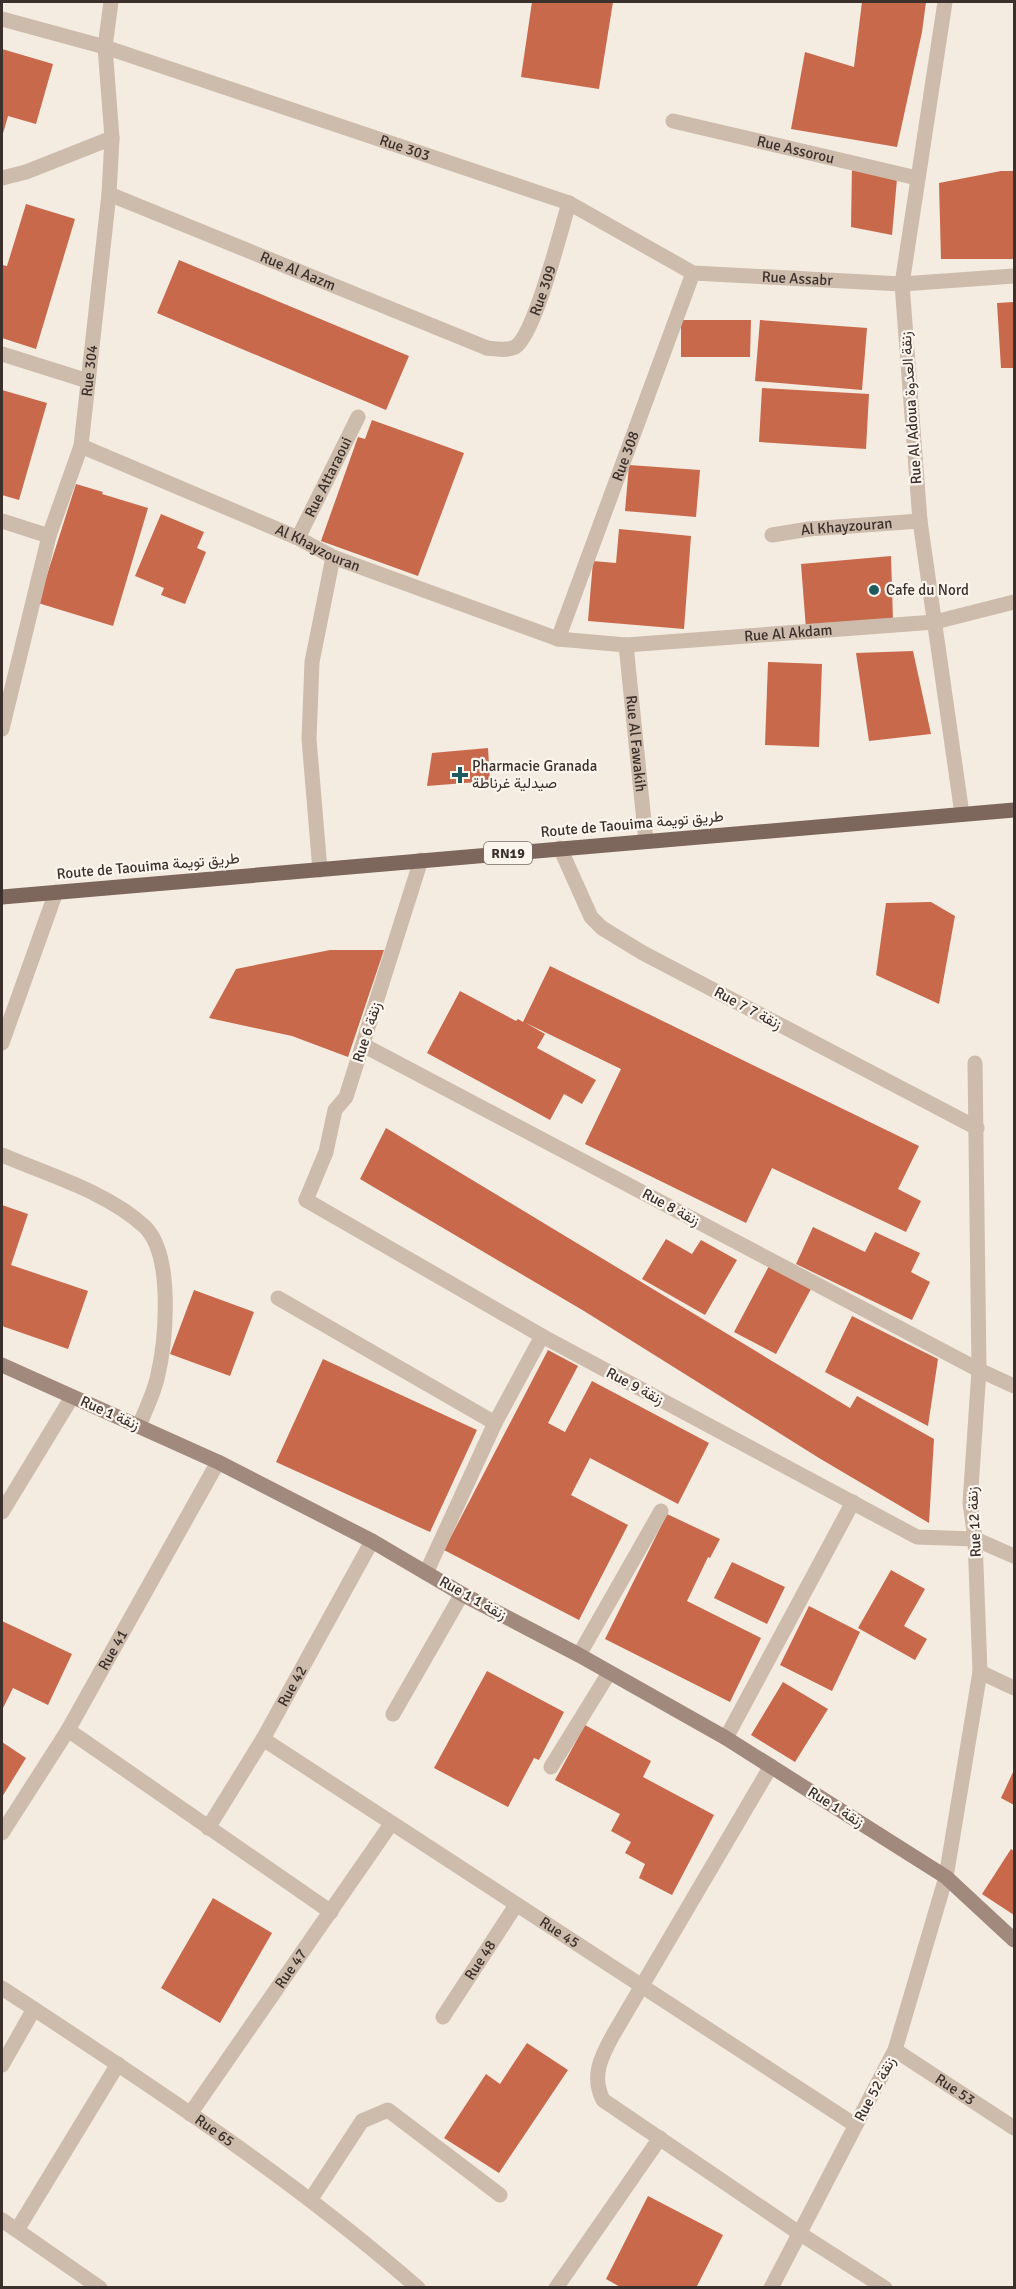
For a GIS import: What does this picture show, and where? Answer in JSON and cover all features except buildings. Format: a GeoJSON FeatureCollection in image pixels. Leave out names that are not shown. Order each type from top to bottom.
{"type":"FeatureCollection","features":[{"type":"Feature","properties":{"kind":"main road","name":"Route de Taouima طريق تويمة"},"geometry":{"type":"LineString","coordinates":[[2,897],[1014,810]]}},
{"type":"Feature","properties":{"kind":"street","name":"Rue 304"},"geometry":{"type":"LineString","coordinates":[[2,729],[7,688],[49,536],[81,446],[109,194],[112,138],[105,47],[111,2]]}},
{"type":"Feature","properties":{"kind":"street","name":"Rue Al Adoua زنقة العدوة"},"geometry":{"type":"LineString","coordinates":[[945,2],[902,284],[920,521],[962,814]]}},
{"type":"Feature","properties":{"kind":"street","name":"Rue 303"},"geometry":{"type":"LineString","coordinates":[[2,19],[105,47],[569,203],[693,273]]}},
{"type":"Feature","properties":{"kind":"street","name":"Rue Assorou"},"geometry":{"type":"LineString","coordinates":[[673,121],[917,178]]}},
{"type":"Feature","properties":{"kind":"street"},"geometry":{"type":"LineString","coordinates":[[2,178],[26,172],[112,138]]}},
{"type":"Feature","properties":{"kind":"street","name":"Rue Al Aazm"},"geometry":{"type":"LineString","coordinates":[[109,194],[487,348]]}},
{"type":"Feature","properties":{"kind":"street","name":"Rue 309"},"geometry":{"type":"LineString","coordinates":[[487,348],[506,350],[516,346],[525,337],[534,318],[569,203]]}},
{"type":"Feature","properties":{"kind":"street","name":"Rue Assabr"},"geometry":{"type":"LineString","coordinates":[[693,273],[902,284],[1014,276]]}},
{"type":"Feature","properties":{"kind":"street","name":"Rue 308"},"geometry":{"type":"LineString","coordinates":[[558,639],[693,273]]}},
{"type":"Feature","properties":{"kind":"street"},"geometry":{"type":"LineString","coordinates":[[2,354],[88,381]]}},
{"type":"Feature","properties":{"kind":"street","name":"Rue Attaraoui"},"geometry":{"type":"LineString","coordinates":[[298,538],[358,417]]}},
{"type":"Feature","properties":{"kind":"street","name":"Al Khayzouran"},"geometry":{"type":"LineString","coordinates":[[81,446],[298,538],[333,557],[558,639]]}},
{"type":"Feature","properties":{"kind":"street"},"geometry":{"type":"LineString","coordinates":[[2,521],[49,536]]}},
{"type":"Feature","properties":{"kind":"street","name":"Al Khayzouran"},"geometry":{"type":"LineString","coordinates":[[772,535],[920,521]]}},
{"type":"Feature","properties":{"kind":"street"},"geometry":{"type":"LineString","coordinates":[[320,870],[309,739],[312,662],[333,557]]}},
{"type":"Feature","properties":{"kind":"street","name":"Rue Al Akdam"},"geometry":{"type":"LineString","coordinates":[[558,639],[626,645],[935,622],[1014,602]]}},
{"type":"Feature","properties":{"kind":"street","name":"Rue Al Fawakih"},"geometry":{"type":"LineString","coordinates":[[626,645],[646,841]]}},
{"type":"Feature","properties":{"kind":"street","name":"Rue 7 زنقة 7"},"geometry":{"type":"LineString","coordinates":[[560,848],[591,917],[602,928],[643,953],[977,1128]]}},
{"type":"Feature","properties":{"kind":"street","name":"Rue 6 زنقة"},"geometry":{"type":"LineString","coordinates":[[306,1200],[326,1152],[335,1110],[346,1097],[421,861]]}},
{"type":"Feature","properties":{"kind":"street"},"geometry":{"type":"LineString","coordinates":[[2,1043],[56,892]]}},
{"type":"Feature","properties":{"kind":"street","name":"Rue 8 زنقة"},"geometry":{"type":"LineString","coordinates":[[363,1045],[979,1370],[1014,1386]]}},
{"type":"Feature","properties":{"kind":"street"},"geometry":{"type":"LineString","coordinates":[[975,1063],[977,1128]]}},
{"type":"Feature","properties":{"kind":"street","name":"Rue 12 زنقة"},"geometry":{"type":"LineString","coordinates":[[946,1877],[980,1672],[975,1539],[970,1503],[979,1370],[977,1128]]}},
{"type":"Feature","properties":{"kind":"street"},"geometry":{"type":"LineString","coordinates":[[2,1155],[108,1200],[146,1229],[157,1244],[164,1274],[163,1344],[156,1380],[139,1426]]}},
{"type":"Feature","properties":{"kind":"street","name":"Rue 9 زنقة"},"geometry":{"type":"LineString","coordinates":[[306,1200],[542,1336],[917,1537],[975,1539]]}},
{"type":"Feature","properties":{"kind":"street"},"geometry":{"type":"LineString","coordinates":[[278,1298],[495,1423]]}},
{"type":"Feature","properties":{"kind":"street"},"geometry":{"type":"LineString","coordinates":[[426,1573],[495,1423],[542,1336]]}},
{"type":"Feature","properties":{"kind":"street","name":"Rue 1 زنقة"},"geometry":{"type":"LineString","coordinates":[[2,1365],[218,1462]]}},
{"type":"Feature","properties":{"kind":"street"},"geometry":{"type":"LineString","coordinates":[[2,1512],[72,1397]]}},
{"type":"Feature","properties":{"kind":"street","name":"Rue 1 زنقة 1"},"geometry":{"type":"LineString","coordinates":[[218,1462],[372,1541],[462,1594],[579,1655],[726,1738]]}},
{"type":"Feature","properties":{"kind":"street","name":"Rue 41"},"geometry":{"type":"LineString","coordinates":[[2,1833],[68,1730],[218,1462]]}},
{"type":"Feature","properties":{"kind":"street"},"geometry":{"type":"LineString","coordinates":[[726,1738],[854,1502]]}},
{"type":"Feature","properties":{"kind":"street"},"geometry":{"type":"LineString","coordinates":[[579,1655],[661,1511]]}},
{"type":"Feature","properties":{"kind":"street"},"geometry":{"type":"LineString","coordinates":[[975,1539],[1014,1556]]}},
{"type":"Feature","properties":{"kind":"street","name":"Rue 42"},"geometry":{"type":"LineString","coordinates":[[208,1828],[263,1739],[372,1541]]}},
{"type":"Feature","properties":{"kind":"street"},"geometry":{"type":"LineString","coordinates":[[393,1714],[462,1594]]}},
{"type":"Feature","properties":{"kind":"street"},"geometry":{"type":"LineString","coordinates":[[980,1672],[1014,1688]]}},
{"type":"Feature","properties":{"kind":"street"},"geometry":{"type":"LineString","coordinates":[[551,1767],[609,1673]]}},
{"type":"Feature","properties":{"kind":"street"},"geometry":{"type":"LineString","coordinates":[[68,1730],[331,1912]]}},
{"type":"Feature","properties":{"kind":"street","name":"Rue 1 زنقة"},"geometry":{"type":"LineString","coordinates":[[726,1738],[946,1877]]}},
{"type":"Feature","properties":{"kind":"street","name":"Rue 45"},"geometry":{"type":"LineString","coordinates":[[263,1739],[855,2125]]}},
{"type":"Feature","properties":{"kind":"street"},"geometry":{"type":"LineString","coordinates":[[771,1766],[602,2055],[597,2074],[598,2088],[603,2100],[799,2234],[885,2288]]}},
{"type":"Feature","properties":{"kind":"street","name":"Rue 47"},"geometry":{"type":"LineString","coordinates":[[190,2114],[391,1824]]}},
{"type":"Feature","properties":{"kind":"street"},"geometry":{"type":"LineString","coordinates":[[946,1877],[1014,1940]]}},
{"type":"Feature","properties":{"kind":"street","name":"Rue 52 زنقة"},"geometry":{"type":"LineString","coordinates":[[771,2288],[895,2050],[946,1877]]}},
{"type":"Feature","properties":{"kind":"street","name":"Rue 48"},"geometry":{"type":"LineString","coordinates":[[443,2017],[516,1905]]}},
{"type":"Feature","properties":{"kind":"street","name":"Rue 65"},"geometry":{"type":"LineString","coordinates":[[2,1988],[118,2064],[311,2199],[418,2288]]}},
{"type":"Feature","properties":{"kind":"street"},"geometry":{"type":"LineString","coordinates":[[2,2065],[34,2009]]}},
{"type":"Feature","properties":{"kind":"street","name":"Rue 53"},"geometry":{"type":"LineString","coordinates":[[895,2050],[1014,2128]]}},
{"type":"Feature","properties":{"kind":"street"},"geometry":{"type":"LineString","coordinates":[[17,2230],[118,2064]]}},
{"type":"Feature","properties":{"kind":"street"},"geometry":{"type":"LineString","coordinates":[[311,2199],[362,2121],[388,2110],[500,2195]]}},
{"type":"Feature","properties":{"kind":"street"},"geometry":{"type":"LineString","coordinates":[[556,2288],[660,2138]]}},
{"type":"Feature","properties":{"kind":"street"},"geometry":{"type":"LineString","coordinates":[[2,2220],[100,2288]]}},
{"type":"Feature","properties":{"kind":"place","name":"Cafe du Nord"},"geometry":{"type":"Point","coordinates":[874,590]}},
{"type":"Feature","properties":{"kind":"place","name":"Pharmacie Granada صيدلية غرناطة"},"geometry":{"type":"Point","coordinates":[460,775]}}]}
